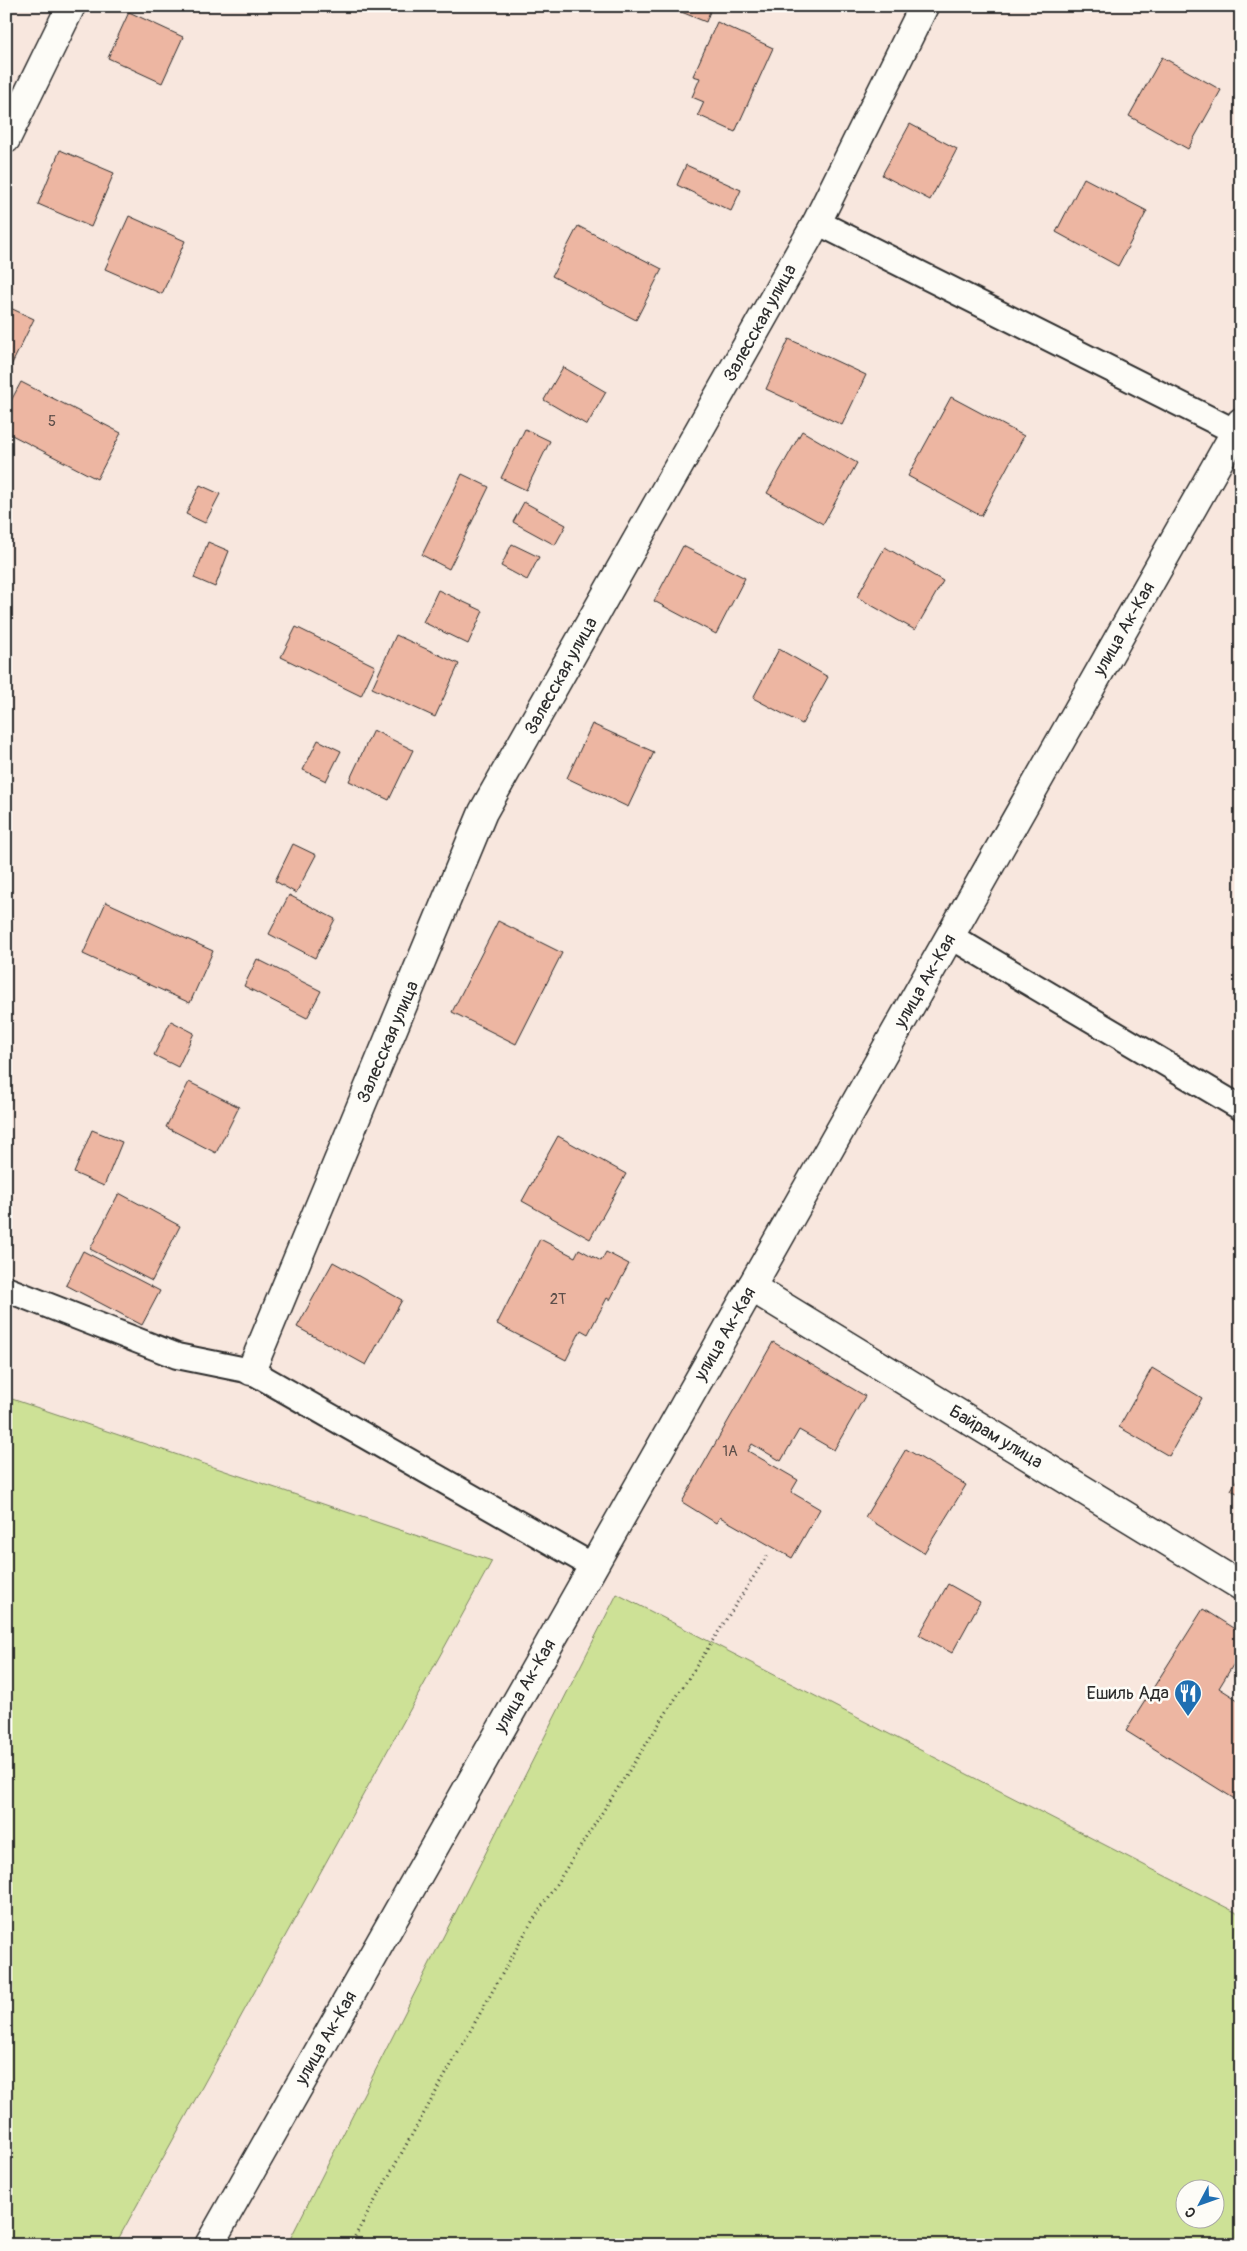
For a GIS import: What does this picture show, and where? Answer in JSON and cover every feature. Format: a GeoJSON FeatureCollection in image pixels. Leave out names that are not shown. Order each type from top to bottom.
{"type":"FeatureCollection","features":[{"type":"Feature","properties":{"kind":"street"},"geometry":{"type":"LineString","coordinates":[[6,139],[71,6]]}},
{"type":"Feature","properties":{"kind":"street","name":"Залесская улица"},"geometry":{"type":"LineString","coordinates":[[251,1371],[484,812],[817,222],[924,6]]}},
{"type":"Feature","properties":{"kind":"street","name":"улица Ак-Кая"},"geometry":{"type":"LineString","coordinates":[[209,2245],[1238,427]]}},
{"type":"Feature","properties":{"kind":"street","name":"Байрам улица"},"geometry":{"type":"LineString","coordinates":[[751,1287],[1241,1586]]}},
{"type":"Feature","properties":{"kind":"lane"},"geometry":{"type":"LineString","coordinates":[[817,222],[1238,427]]}},
{"type":"Feature","properties":{"kind":"lane"},"geometry":{"type":"LineString","coordinates":[[950,936],[1241,1108]]}},
{"type":"Feature","properties":{"kind":"lane"},"geometry":{"type":"LineString","coordinates":[[6,1288],[177,1356],[251,1371],[594,1566]]}},
{"type":"Feature","properties":{"kind":"path"},"geometry":{"type":"LineString","coordinates":[[350,2245],[528,1928],[767,1556]]}},
{"type":"Feature","properties":{"kind":"green space"},"geometry":{"type":"Polygon","coordinates":[[[6,1397],[492,1561],[115,2245],[6,2245],[6,1397]]]}},
{"type":"Feature","properties":{"kind":"green space"},"geometry":{"type":"Polygon","coordinates":[[[617,1594],[1241,1915],[1241,2245],[287,2245],[617,1594]]]}},
{"type":"Feature","properties":{"kind":"building"},"geometry":{"type":"Polygon","coordinates":[[[681,6],[712,6],[706,22],[679,11],[681,6]]]}},
{"type":"Feature","properties":{"kind":"building"},"geometry":{"type":"Polygon","coordinates":[[[129,12],[183,37],[162,83],[108,58],[129,12]]]}},
{"type":"Feature","properties":{"kind":"building"},"geometry":{"type":"Polygon","coordinates":[[[717,22],[773,48],[735,132],[698,115],[704,102],[692,97],[700,78],[693,76],[717,22]]]}},
{"type":"Feature","properties":{"kind":"building"},"geometry":{"type":"Polygon","coordinates":[[[1162,57],[1221,90],[1188,149],[1129,116],[1162,57]]]}},
{"type":"Feature","properties":{"kind":"building"},"geometry":{"type":"Polygon","coordinates":[[[910,124],[957,149],[930,200],[882,175],[910,124]]]}},
{"type":"Feature","properties":{"kind":"building"},"geometry":{"type":"Polygon","coordinates":[[[60,150],[114,173],[91,227],[38,204],[60,150]]]}},
{"type":"Feature","properties":{"kind":"building"},"geometry":{"type":"Polygon","coordinates":[[[686,165],[741,190],[731,211],[677,185],[686,165]]]}},
{"type":"Feature","properties":{"kind":"building"},"geometry":{"type":"Polygon","coordinates":[[[1084,178],[1147,211],[1118,266],[1056,232],[1084,178]]]}},
{"type":"Feature","properties":{"kind":"building"},"geometry":{"type":"Polygon","coordinates":[[[129,216],[185,241],[162,294],[105,269],[129,216]]]}},
{"type":"Feature","properties":{"kind":"building"},"geometry":{"type":"Polygon","coordinates":[[[578,226],[662,269],[636,320],[552,276],[578,226]]]}},
{"type":"Feature","properties":{"kind":"building"},"geometry":{"type":"Polygon","coordinates":[[[6,306],[34,319],[6,376],[6,306]]]}},
{"type":"Feature","properties":{"kind":"building"},"geometry":{"type":"Polygon","coordinates":[[[789,339],[866,375],[842,425],[766,389],[789,339]]]}},
{"type":"Feature","properties":{"kind":"building"},"geometry":{"type":"Polygon","coordinates":[[[563,367],[606,392],[587,425],[544,400],[563,367]]]}},
{"type":"Feature","properties":{"kind":"building"},"geometry":{"type":"Polygon","coordinates":[[[21,382],[121,433],[97,479],[6,432],[6,410],[21,382]]]}},
{"type":"Feature","properties":{"kind":"building"},"geometry":{"type":"Polygon","coordinates":[[[951,397],[1024,436],[981,516],[908,476],[951,397]]]}},
{"type":"Feature","properties":{"kind":"building"},"geometry":{"type":"Polygon","coordinates":[[[525,429],[550,441],[526,490],[501,478],[525,429]]]}},
{"type":"Feature","properties":{"kind":"building"},"geometry":{"type":"Polygon","coordinates":[[[802,431],[857,463],[823,524],[767,493],[802,431]]]}},
{"type":"Feature","properties":{"kind":"building"},"geometry":{"type":"Polygon","coordinates":[[[462,474],[489,487],[449,569],[422,555],[462,474]]]}},
{"type":"Feature","properties":{"kind":"building"},"geometry":{"type":"Polygon","coordinates":[[[200,485],[220,494],[205,523],[186,514],[200,485]]]}},
{"type":"Feature","properties":{"kind":"building"},"geometry":{"type":"Polygon","coordinates":[[[524,502],[566,525],[555,545],[513,522],[524,502]]]}},
{"type":"Feature","properties":{"kind":"building"},"geometry":{"type":"Polygon","coordinates":[[[208,542],[229,551],[215,587],[194,578],[208,542]]]}},
{"type":"Feature","properties":{"kind":"building"},"geometry":{"type":"Polygon","coordinates":[[[512,544],[539,557],[527,580],[501,566],[512,544]]]}},
{"type":"Feature","properties":{"kind":"building"},"geometry":{"type":"Polygon","coordinates":[[[683,546],[745,578],[716,634],[654,601],[683,546]]]}},
{"type":"Feature","properties":{"kind":"building"},"geometry":{"type":"Polygon","coordinates":[[[885,547],[943,581],[915,630],[857,597],[885,547]]]}},
{"type":"Feature","properties":{"kind":"building"},"geometry":{"type":"Polygon","coordinates":[[[438,590],[483,611],[468,644],[423,622],[438,590]]]}},
{"type":"Feature","properties":{"kind":"building"},"geometry":{"type":"Polygon","coordinates":[[[296,627],[375,666],[361,696],[281,657],[296,627]]]}},
{"type":"Feature","properties":{"kind":"building"},"geometry":{"type":"Polygon","coordinates":[[[396,635],[459,664],[435,717],[372,688],[396,635]]]}},
{"type":"Feature","properties":{"kind":"building"},"geometry":{"type":"Polygon","coordinates":[[[779,649],[828,677],[802,724],[753,698],[779,649]]]}},
{"type":"Feature","properties":{"kind":"building"},"geometry":{"type":"Polygon","coordinates":[[[592,724],[654,752],[628,807],[567,778],[592,724]]]}},
{"type":"Feature","properties":{"kind":"building"},"geometry":{"type":"Polygon","coordinates":[[[373,730],[413,750],[389,800],[349,781],[373,730]]]}},
{"type":"Feature","properties":{"kind":"building"},"geometry":{"type":"Polygon","coordinates":[[[318,740],[341,751],[326,781],[303,770],[318,740]]]}},
{"type":"Feature","properties":{"kind":"building"},"geometry":{"type":"Polygon","coordinates":[[[293,844],[316,855],[296,893],[275,881],[293,844]]]}},
{"type":"Feature","properties":{"kind":"building"},"geometry":{"type":"Polygon","coordinates":[[[289,895],[335,919],[315,958],[269,934],[289,895]]]}},
{"type":"Feature","properties":{"kind":"building"},"geometry":{"type":"Polygon","coordinates":[[[106,902],[213,951],[190,1003],[83,954],[106,902]]]}},
{"type":"Feature","properties":{"kind":"building"},"geometry":{"type":"Polygon","coordinates":[[[498,921],[562,953],[516,1044],[452,1012],[498,921]]]}},
{"type":"Feature","properties":{"kind":"building"},"geometry":{"type":"Polygon","coordinates":[[[257,959],[321,991],[307,1018],[244,986],[257,959]]]}},
{"type":"Feature","properties":{"kind":"building"},"geometry":{"type":"Polygon","coordinates":[[[171,1021],[194,1033],[178,1067],[154,1055],[171,1021]]]}},
{"type":"Feature","properties":{"kind":"building"},"geometry":{"type":"Polygon","coordinates":[[[189,1082],[239,1107],[216,1153],[166,1127],[189,1082]]]}},
{"type":"Feature","properties":{"kind":"building"},"geometry":{"type":"Polygon","coordinates":[[[92,1130],[122,1142],[104,1186],[74,1173],[92,1130]]]}},
{"type":"Feature","properties":{"kind":"building"},"geometry":{"type":"Polygon","coordinates":[[[558,1136],[626,1174],[590,1239],[522,1201],[558,1136]]]}},
{"type":"Feature","properties":{"kind":"building"},"geometry":{"type":"Polygon","coordinates":[[[119,1193],[180,1226],[152,1281],[90,1249],[119,1193]]]}},
{"type":"Feature","properties":{"kind":"building"},"geometry":{"type":"Polygon","coordinates":[[[540,1239],[575,1257],[579,1249],[601,1261],[606,1252],[629,1264],[610,1300],[607,1298],[588,1334],[581,1330],[566,1360],[497,1324],[540,1239]]]}},
{"type":"Feature","properties":{"kind":"building"},"geometry":{"type":"Polygon","coordinates":[[[83,1251],[160,1291],[142,1325],[66,1285],[83,1251]]]}},
{"type":"Feature","properties":{"kind":"building"},"geometry":{"type":"Polygon","coordinates":[[[333,1262],[402,1300],[366,1365],[297,1327],[333,1262]]]}},
{"type":"Feature","properties":{"kind":"building"},"geometry":{"type":"Polygon","coordinates":[[[773,1342],[865,1396],[834,1450],[799,1430],[781,1461],[752,1444],[748,1451],[798,1480],[791,1492],[820,1509],[792,1558],[720,1517],[716,1523],[682,1502],[773,1342]]]}},
{"type":"Feature","properties":{"kind":"building"},"geometry":{"type":"Polygon","coordinates":[[[1152,1368],[1202,1398],[1169,1456],[1119,1427],[1152,1368]]]}},
{"type":"Feature","properties":{"kind":"building"},"geometry":{"type":"Polygon","coordinates":[[[906,1449],[966,1485],[924,1553],[865,1517],[906,1449]]]}},
{"type":"Feature","properties":{"kind":"building"},"geometry":{"type":"Polygon","coordinates":[[[1241,1472],[1241,1495],[1231,1490],[1241,1472]]]}},
{"type":"Feature","properties":{"kind":"building"},"geometry":{"type":"Polygon","coordinates":[[[948,1584],[980,1602],[952,1653],[919,1635],[948,1584]]]}},
{"type":"Feature","properties":{"kind":"building","name":"Ешиль Ада"},"geometry":{"type":"Polygon","coordinates":[[[1203,1609],[1241,1633],[1241,1652],[1219,1688],[1241,1702],[1241,1803],[1126,1731],[1203,1609]]]}},
{"type":"Feature","properties":{"kind":"place","name":"Ешиль Ада"},"geometry":{"type":"Point","coordinates":[1188,1717]}}]}
